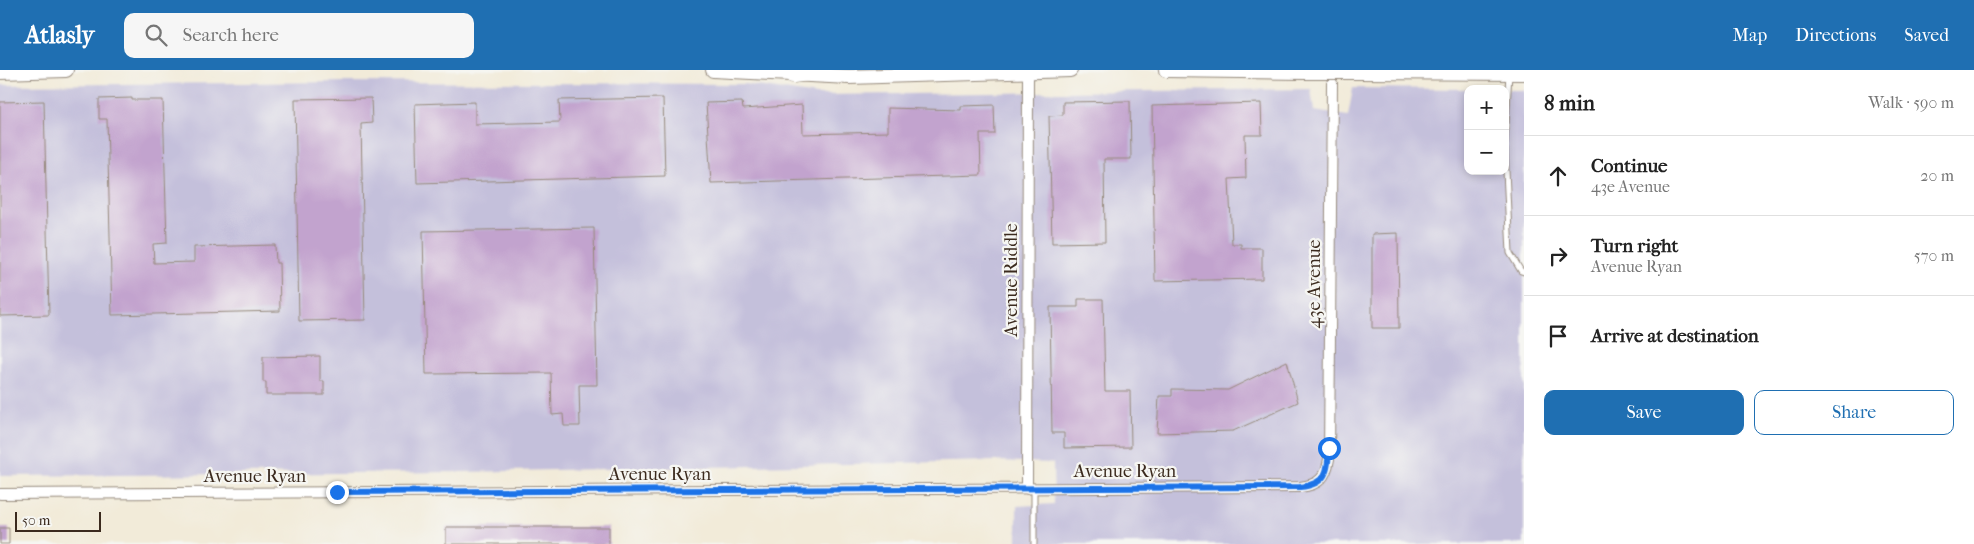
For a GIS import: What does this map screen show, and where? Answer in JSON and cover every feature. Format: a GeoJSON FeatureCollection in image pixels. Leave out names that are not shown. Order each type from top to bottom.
{"type":"FeatureCollection","features":[{"type":"Feature","properties":{"kind":"highway"},"geometry":{"type":"LineString","coordinates":[[793,74],[822,70]]}},
{"type":"Feature","properties":{"kind":"main road"},"geometry":{"type":"LineString","coordinates":[[0,72],[66,70]]}},
{"type":"Feature","properties":{"kind":"main road"},"geometry":{"type":"LineString","coordinates":[[713,70],[874,77],[1070,70]]}},
{"type":"Feature","properties":{"kind":"main road"},"geometry":{"type":"LineString","coordinates":[[1166,70],[1524,74]]}},
{"type":"Feature","properties":{"kind":"street","name":"Avenue Riddle"},"geometry":{"type":"LineString","coordinates":[[1028,71],[1031,489]]}},
{"type":"Feature","properties":{"kind":"street","name":"43e Avenue"},"geometry":{"type":"LineString","coordinates":[[1319,482],[1325,475],[1329,454],[1332,83]]}},
{"type":"Feature","properties":{"kind":"street","name":"Avenue Ryan"},"geometry":{"type":"LineString","coordinates":[[0,494],[1300,487],[1319,482]]}},
{"type":"Feature","properties":{"kind":"lane"},"geometry":{"type":"LineString","coordinates":[[1506,130],[1509,73]]}},
{"type":"Feature","properties":{"kind":"lane"},"geometry":{"type":"LineString","coordinates":[[1506,175],[1510,254],[1521,272],[1524,272]]}},
{"type":"Feature","properties":{"kind":"lane"},"geometry":{"type":"LineString","coordinates":[[1031,489],[1034,544]]}},
{"type":"Feature","properties":{"kind":"shaded area"},"geometry":{"type":"Polygon","coordinates":[[[351,82],[744,84],[816,95],[1311,89],[1314,111],[1348,116],[1353,88],[1464,89],[1464,175],[1509,175],[1509,90],[1524,90],[1524,544],[1017,544],[1017,506],[1054,504],[1053,463],[997,461],[461,472],[0,476],[0,85],[351,82]]]}},
{"type":"Feature","properties":{"kind":"building"},"geometry":{"type":"Polygon","coordinates":[[[132,98],[132,100],[163,100],[167,243],[153,244],[154,263],[194,262],[194,247],[275,245],[276,263],[279,263],[280,311],[112,315],[107,119],[99,119],[99,99],[132,98]]]}},
{"type":"Feature","properties":{"kind":"building"},"geometry":{"type":"Polygon","coordinates":[[[371,98],[372,123],[361,124],[365,320],[299,321],[295,99],[371,98]]]}},
{"type":"Feature","properties":{"kind":"building"},"geometry":{"type":"Polygon","coordinates":[[[663,98],[665,176],[417,183],[415,104],[475,102],[475,124],[560,122],[559,100],[663,98]]]}},
{"type":"Feature","properties":{"kind":"building"},"geometry":{"type":"Polygon","coordinates":[[[44,101],[49,315],[0,316],[0,102],[44,101]]]}},
{"type":"Feature","properties":{"kind":"building"},"geometry":{"type":"Polygon","coordinates":[[[1130,101],[1131,159],[1104,159],[1105,242],[1052,243],[1049,116],[1063,115],[1063,102],[1130,101]]]}},
{"type":"Feature","properties":{"kind":"building"},"geometry":{"type":"Polygon","coordinates":[[[742,102],[743,109],[802,105],[803,134],[888,132],[888,108],[961,110],[961,106],[994,105],[995,134],[980,134],[981,175],[711,183],[706,103],[742,102]]]}},
{"type":"Feature","properties":{"kind":"building"},"geometry":{"type":"Polygon","coordinates":[[[1261,103],[1262,135],[1245,135],[1246,178],[1229,179],[1232,244],[1241,244],[1241,248],[1262,248],[1262,279],[1155,281],[1152,106],[1261,103]]]}},
{"type":"Feature","properties":{"kind":"building"},"geometry":{"type":"Polygon","coordinates":[[[594,228],[597,385],[579,385],[580,426],[564,426],[563,414],[552,415],[551,373],[426,374],[423,231],[594,228]]]}},
{"type":"Feature","properties":{"kind":"building"},"geometry":{"type":"Polygon","coordinates":[[[1398,233],[1399,328],[1372,328],[1372,234],[1398,233]]]}},
{"type":"Feature","properties":{"kind":"building"},"geometry":{"type":"Polygon","coordinates":[[[1078,299],[1103,299],[1105,391],[1130,391],[1131,447],[1064,448],[1064,433],[1052,433],[1050,307],[1078,307],[1078,299]]]}},
{"type":"Feature","properties":{"kind":"building"},"geometry":{"type":"Polygon","coordinates":[[[320,356],[320,381],[324,381],[324,395],[266,395],[266,382],[263,382],[263,357],[320,356]]]}},
{"type":"Feature","properties":{"kind":"building"},"geometry":{"type":"Polygon","coordinates":[[[1287,361],[1298,402],[1233,431],[1157,433],[1159,396],[1172,396],[1172,389],[1228,390],[1287,361]]]}},
{"type":"Feature","properties":{"kind":"building"},"geometry":{"type":"Polygon","coordinates":[[[446,527],[609,527],[609,544],[446,544],[446,527]]]}},
{"type":"Feature","properties":{"kind":"building"},"geometry":{"type":"Polygon","coordinates":[[[0,528],[9,528],[9,544],[0,544],[0,528]]]}},
{"type":"Feature","properties":{"kind":"route"},"geometry":{"type":"LineString","coordinates":[[337,492],[1300,487],[1315,484],[1325,475],[1329,460],[1329,448]]}}]}
